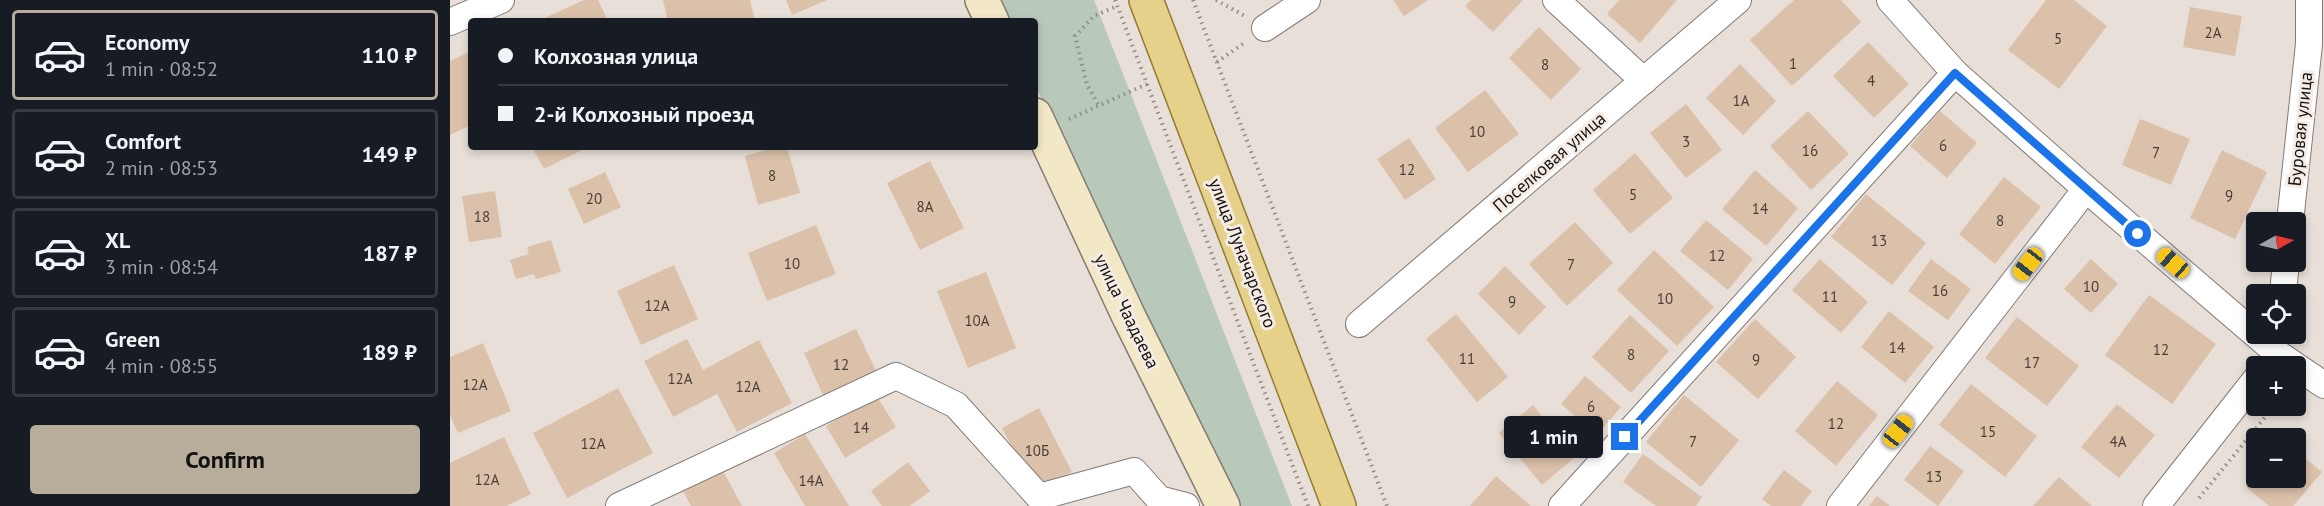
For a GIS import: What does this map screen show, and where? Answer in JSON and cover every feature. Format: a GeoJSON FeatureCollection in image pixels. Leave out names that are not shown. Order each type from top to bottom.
{"type":"FeatureCollection","features":[{"type":"Feature","properties":{"kind":"main road","name":"улица Луначарского"},"geometry":{"type":"LineString","coordinates":[[1134,2],[1339,506]]}},
{"type":"Feature","properties":{"kind":"street"},"geometry":{"type":"LineString","coordinates":[[450,22],[501,0]]}},
{"type":"Feature","properties":{"kind":"street"},"geometry":{"type":"LineString","coordinates":[[982,0],[991,18]]}},
{"type":"Feature","properties":{"kind":"street"},"geometry":{"type":"LineString","coordinates":[[1265,28],[1307,0]]}},
{"type":"Feature","properties":{"kind":"street"},"geometry":{"type":"LineString","coordinates":[[1556,0],[1644,81]]}},
{"type":"Feature","properties":{"kind":"street","name":"Поселковая улица"},"geometry":{"type":"LineString","coordinates":[[1359,324],[1738,0]]}},
{"type":"Feature","properties":{"kind":"street"},"geometry":{"type":"LineString","coordinates":[[1890,0],[1955,73],[2274,351],[2324,385]]}},
{"type":"Feature","properties":{"kind":"street","name":"Буровая улица"},"geometry":{"type":"LineString","coordinates":[[2291,212],[2316,44],[2309,0]]}},
{"type":"Feature","properties":{"kind":"street"},"geometry":{"type":"LineString","coordinates":[[1562,506],[1955,73]]}},
{"type":"Feature","properties":{"kind":"street","name":"улица Чаадаева"},"geometry":{"type":"LineString","coordinates":[[1038,121],[1129,317],[1222,506]]}},
{"type":"Feature","properties":{"kind":"street"},"geometry":{"type":"LineString","coordinates":[[1840,506],[2086,189]]}},
{"type":"Feature","properties":{"kind":"street"},"geometry":{"type":"LineString","coordinates":[[619,506],[896,376],[956,405],[1039,496],[1134,471],[1159,499],[1186,506]]}},
{"type":"Feature","properties":{"kind":"street"},"geometry":{"type":"LineString","coordinates":[[2156,506],[2246,392]]}},
{"type":"Feature","properties":{"kind":"path"},"geometry":{"type":"LineString","coordinates":[[1115,0],[1308,506]]}},
{"type":"Feature","properties":{"kind":"path"},"geometry":{"type":"LineString","coordinates":[[1194,0],[1388,506]]}},
{"type":"Feature","properties":{"kind":"path"},"geometry":{"type":"LineString","coordinates":[[1134,2],[1094,16],[1075,36],[1087,85],[1098,104],[1147,84]]}},
{"type":"Feature","properties":{"kind":"path"},"geometry":{"type":"LineString","coordinates":[[1217,62],[1265,28]]}},
{"type":"Feature","properties":{"kind":"path"},"geometry":{"type":"LineString","coordinates":[[2193,506],[2266,416]]}},
{"type":"Feature","properties":{"kind":"green space"},"geometry":{"type":"Polygon","coordinates":[[[996,0],[1094,0],[1292,506],[1237,506],[1038,91],[1038,18],[1005,18],[996,0]]]}},
{"type":"Feature","properties":{"kind":"building"},"geometry":{"type":"Polygon","coordinates":[[[584,0],[598,0],[607,18],[545,18],[584,0]]]}},
{"type":"Feature","properties":{"kind":"building"},"geometry":{"type":"Polygon","coordinates":[[[663,0],[750,0],[754,18],[667,18],[663,0]]]}},
{"type":"Feature","properties":{"kind":"building"},"geometry":{"type":"Polygon","coordinates":[[[786,0],[827,0],[792,15],[786,0]]]}},
{"type":"Feature","properties":{"kind":"building"},"geometry":{"type":"Polygon","coordinates":[[[1393,0],[1428,0],[1404,16],[1393,0]]]}},
{"type":"Feature","properties":{"kind":"building"},"geometry":{"type":"Polygon","coordinates":[[[1471,0],[1523,0],[1493,32],[1465,6],[1471,0]]]}},
{"type":"Feature","properties":{"kind":"building"},"geometry":{"type":"Polygon","coordinates":[[[1619,0],[1677,0],[1640,43],[1607,14],[1619,0]]]}},
{"type":"Feature","properties":{"kind":"building"},"geometry":{"type":"Polygon","coordinates":[[[1794,0],[1841,0],[1861,22],[1792,86],[1750,40],[1794,0]]]}},
{"type":"Feature","properties":{"kind":"building"},"geometry":{"type":"Polygon","coordinates":[[[2046,0],[2074,0],[2107,26],[2059,89],[2008,50],[2046,0]]]}},
{"type":"Feature","properties":{"kind":"building"},"geometry":{"type":"Polygon","coordinates":[[[2190,7],[2242,16],[2235,56],[2183,47],[2190,7]]]}},
{"type":"Feature","properties":{"kind":"building"},"geometry":{"type":"Polygon","coordinates":[[[1539,27],[1581,69],[1551,100],[1509,58],[1539,27]]]}},
{"type":"Feature","properties":{"kind":"building"},"geometry":{"type":"Polygon","coordinates":[[[1868,42],[1909,84],[1874,118],[1833,76],[1868,42]]]}},
{"type":"Feature","properties":{"kind":"building"},"geometry":{"type":"Polygon","coordinates":[[[468,52],[468,126],[450,135],[450,61],[468,52]]]}},
{"type":"Feature","properties":{"kind":"building"},"geometry":{"type":"Polygon","coordinates":[[[1740,64],[1776,101],[1743,135],[1706,98],[1740,64]]]}},
{"type":"Feature","properties":{"kind":"building"},"geometry":{"type":"Polygon","coordinates":[[[1485,90],[1519,134],[1468,172],[1435,128],[1485,90]]]}},
{"type":"Feature","properties":{"kind":"building"},"geometry":{"type":"Polygon","coordinates":[[[1686,104],[1722,150],[1686,178],[1650,133],[1686,104]]]}},
{"type":"Feature","properties":{"kind":"building"},"geometry":{"type":"Polygon","coordinates":[[[1808,111],[1849,154],[1811,190],[1770,146],[1808,111]]]}},
{"type":"Feature","properties":{"kind":"building"},"geometry":{"type":"Polygon","coordinates":[[[1940,111],[1977,143],[1947,178],[1910,146],[1940,111]]]}},
{"type":"Feature","properties":{"kind":"building"},"geometry":{"type":"Polygon","coordinates":[[[2140,119],[2190,139],[2171,185],[2122,165],[2140,119]]]}},
{"type":"Feature","properties":{"kind":"building"},"geometry":{"type":"Polygon","coordinates":[[[1409,138],[1436,179],[1405,200],[1377,159],[1409,138]]]}},
{"type":"Feature","properties":{"kind":"building"},"geometry":{"type":"Polygon","coordinates":[[[534,150],[582,150],[544,169],[534,150]]]}},
{"type":"Feature","properties":{"kind":"building"},"geometry":{"type":"Polygon","coordinates":[[[766,150],[788,150],[800,193],[758,205],[745,156],[766,150]]]}},
{"type":"Feature","properties":{"kind":"building"},"geometry":{"type":"Polygon","coordinates":[[[2222,150],[2267,172],[2235,239],[2190,218],[2222,150]]]}},
{"type":"Feature","properties":{"kind":"building"},"geometry":{"type":"Polygon","coordinates":[[[1635,153],[1673,198],[1630,234],[1593,190],[1635,153]]]}},
{"type":"Feature","properties":{"kind":"building"},"geometry":{"type":"Polygon","coordinates":[[[930,161],[964,228],[920,250],[887,183],[930,161]]]}},
{"type":"Feature","properties":{"kind":"building"},"geometry":{"type":"Polygon","coordinates":[[[1755,170],[1798,208],[1766,246],[1722,209],[1755,170]]]}},
{"type":"Feature","properties":{"kind":"building"},"geometry":{"type":"Polygon","coordinates":[[[605,172],[621,207],[584,224],[568,189],[605,172]]]}},
{"type":"Feature","properties":{"kind":"building"},"geometry":{"type":"Polygon","coordinates":[[[2004,177],[2041,207],[1995,264],[1959,234],[2004,177]]]}},
{"type":"Feature","properties":{"kind":"building"},"geometry":{"type":"Polygon","coordinates":[[[495,191],[502,237],[469,242],[462,196],[495,191]]]}},
{"type":"Feature","properties":{"kind":"building"},"geometry":{"type":"Polygon","coordinates":[[[1866,194],[1926,243],[1892,285],[1831,237],[1866,194]]]}},
{"type":"Feature","properties":{"kind":"building"},"geometry":{"type":"Polygon","coordinates":[[[1706,220],[1753,259],[1728,290],[1680,251],[1706,220]]]}},
{"type":"Feature","properties":{"kind":"building"},"geometry":{"type":"Polygon","coordinates":[[[1575,222],[1613,263],[1567,306],[1529,264],[1575,222]]]}},
{"type":"Feature","properties":{"kind":"building"},"geometry":{"type":"Polygon","coordinates":[[[816,225],[836,274],[767,301],[748,253],[816,225]]]}},
{"type":"Feature","properties":{"kind":"building"},"geometry":{"type":"Polygon","coordinates":[[[551,240],[561,272],[536,279],[534,274],[516,279],[510,260],[529,254],[527,247],[551,240]]]}},
{"type":"Feature","properties":{"kind":"building"},"geometry":{"type":"Polygon","coordinates":[[[1654,250],[1714,307],[1677,346],[1617,290],[1654,250]]]}},
{"type":"Feature","properties":{"kind":"building"},"geometry":{"type":"Polygon","coordinates":[[[1820,259],[1868,302],[1841,333],[1792,290],[1820,259]]]}},
{"type":"Feature","properties":{"kind":"building"},"geometry":{"type":"Polygon","coordinates":[[[1931,259],[1971,289],[1948,320],[1908,291],[1931,259]]]}},
{"type":"Feature","properties":{"kind":"building"},"geometry":{"type":"Polygon","coordinates":[[[2091,259],[2118,284],[2091,313],[2064,289],[2091,259]]]}},
{"type":"Feature","properties":{"kind":"building"},"geometry":{"type":"Polygon","coordinates":[[[674,265],[698,319],[641,345],[617,291],[674,265]]]}},
{"type":"Feature","properties":{"kind":"building"},"geometry":{"type":"Polygon","coordinates":[[[1505,266],[1546,307],[1519,335],[1478,294],[1505,266]]]}},
{"type":"Feature","properties":{"kind":"building"},"geometry":{"type":"Polygon","coordinates":[[[986,272],[1016,348],[968,368],[937,291],[986,272]]]}},
{"type":"Feature","properties":{"kind":"building"},"geometry":{"type":"Polygon","coordinates":[[[2149,295],[2216,344],[2172,404],[2105,355],[2149,295]]]}},
{"type":"Feature","properties":{"kind":"building"},"geometry":{"type":"Polygon","coordinates":[[[1889,311],[1934,347],[1905,383],[1861,347],[1889,311]]]}},
{"type":"Feature","properties":{"kind":"building"},"geometry":{"type":"Polygon","coordinates":[[[1456,314],[1508,377],[1477,402],[1426,339],[1456,314]]]}},
{"type":"Feature","properties":{"kind":"building"},"geometry":{"type":"Polygon","coordinates":[[[1630,315],[1669,351],[1631,393],[1592,357],[1630,315]]]}},
{"type":"Feature","properties":{"kind":"building"},"geometry":{"type":"Polygon","coordinates":[[[2017,317],[2079,366],[2047,406],[1985,358],[2017,317]]]}},
{"type":"Feature","properties":{"kind":"building"},"geometry":{"type":"Polygon","coordinates":[[[1755,319],[1796,357],[1758,399],[1716,362],[1755,319]]]}},
{"type":"Feature","properties":{"kind":"building"},"geometry":{"type":"Polygon","coordinates":[[[856,329],[878,375],[825,400],[804,353],[856,329]]]}},
{"type":"Feature","properties":{"kind":"building"},"geometry":{"type":"Polygon","coordinates":[[[687,339],[703,370],[759,340],[792,403],[737,432],[717,394],[673,417],[644,361],[687,339]]]}},
{"type":"Feature","properties":{"kind":"building"},"geometry":{"type":"Polygon","coordinates":[[[483,343],[511,411],[458,433],[450,415],[450,357],[483,343]]]}},
{"type":"Feature","properties":{"kind":"building"},"geometry":{"type":"Polygon","coordinates":[[[1585,376],[1621,407],[1597,435],[1561,404],[1585,376]]]}},
{"type":"Feature","properties":{"kind":"building"},"geometry":{"type":"Polygon","coordinates":[[[1837,381],[1878,415],[1836,466],[1795,431],[1837,381]]]}},
{"type":"Feature","properties":{"kind":"building"},"geometry":{"type":"Polygon","coordinates":[[[1971,384],[2037,436],[2005,477],[1939,425],[1971,384]]]}},
{"type":"Feature","properties":{"kind":"building"},"geometry":{"type":"Polygon","coordinates":[[[618,388],[653,453],[567,498],[533,433],[618,388]]]}},
{"type":"Feature","properties":{"kind":"building"},"geometry":{"type":"Polygon","coordinates":[[[876,395],[896,427],[845,458],[826,426],[876,395]]]}},
{"type":"Feature","properties":{"kind":"building"},"geometry":{"type":"Polygon","coordinates":[[[1684,395],[1739,440],[1701,487],[1646,442],[1684,395]]]}},
{"type":"Feature","properties":{"kind":"building"},"geometry":{"type":"Polygon","coordinates":[[[2117,404],[2155,435],[2119,478],[2081,447],[2117,404]]]}},
{"type":"Feature","properties":{"kind":"building"},"geometry":{"type":"Polygon","coordinates":[[[1533,405],[1575,457],[1542,485],[1499,433],[1533,405]]]}},
{"type":"Feature","properties":{"kind":"building"},"geometry":{"type":"Polygon","coordinates":[[[1039,408],[1072,472],[1035,491],[1002,428],[1039,408]]]}},
{"type":"Feature","properties":{"kind":"building"},"geometry":{"type":"Polygon","coordinates":[[[805,434],[849,506],[805,506],[774,453],[805,434]]]}},
{"type":"Feature","properties":{"kind":"building"},"geometry":{"type":"Polygon","coordinates":[[[504,437],[531,494],[506,506],[450,506],[450,463],[504,437]]]}},
{"type":"Feature","properties":{"kind":"building"},"geometry":{"type":"Polygon","coordinates":[[[1930,446],[1964,471],[1938,506],[1904,480],[1930,446]]]}},
{"type":"Feature","properties":{"kind":"building"},"geometry":{"type":"Polygon","coordinates":[[[1643,454],[1702,497],[1696,506],[1656,506],[1623,482],[1643,454]]]}},
{"type":"Feature","properties":{"kind":"building"},"geometry":{"type":"Polygon","coordinates":[[[2306,459],[2322,472],[2293,506],[2269,506],[2247,488],[2306,488],[2306,459]]]}},
{"type":"Feature","properties":{"kind":"building"},"geometry":{"type":"Polygon","coordinates":[[[908,462],[930,491],[910,506],[882,506],[871,491],[908,462]]]}},
{"type":"Feature","properties":{"kind":"building"},"geometry":{"type":"Polygon","coordinates":[[[721,467],[742,506],[691,506],[682,489],[721,467]]]}},
{"type":"Feature","properties":{"kind":"building"},"geometry":{"type":"Polygon","coordinates":[[[1784,470],[1812,491],[1801,506],[1771,506],[1762,499],[1784,470]]]}},
{"type":"Feature","properties":{"kind":"building"},"geometry":{"type":"Polygon","coordinates":[[[1496,476],[1531,506],[1470,506],[1496,476]]]}},
{"type":"Feature","properties":{"kind":"building"},"geometry":{"type":"Polygon","coordinates":[[[2059,477],[2092,506],[2033,506],[2059,477]]]}},
{"type":"Feature","properties":{"kind":"building"},"geometry":{"type":"Polygon","coordinates":[[[1877,496],[1890,506],[1869,506],[1877,496]]]}},
{"type":"Feature","properties":{"kind":"route"},"geometry":{"type":"LineString","coordinates":[[1625,437],[1955,73],[2138,234]]}}]}
